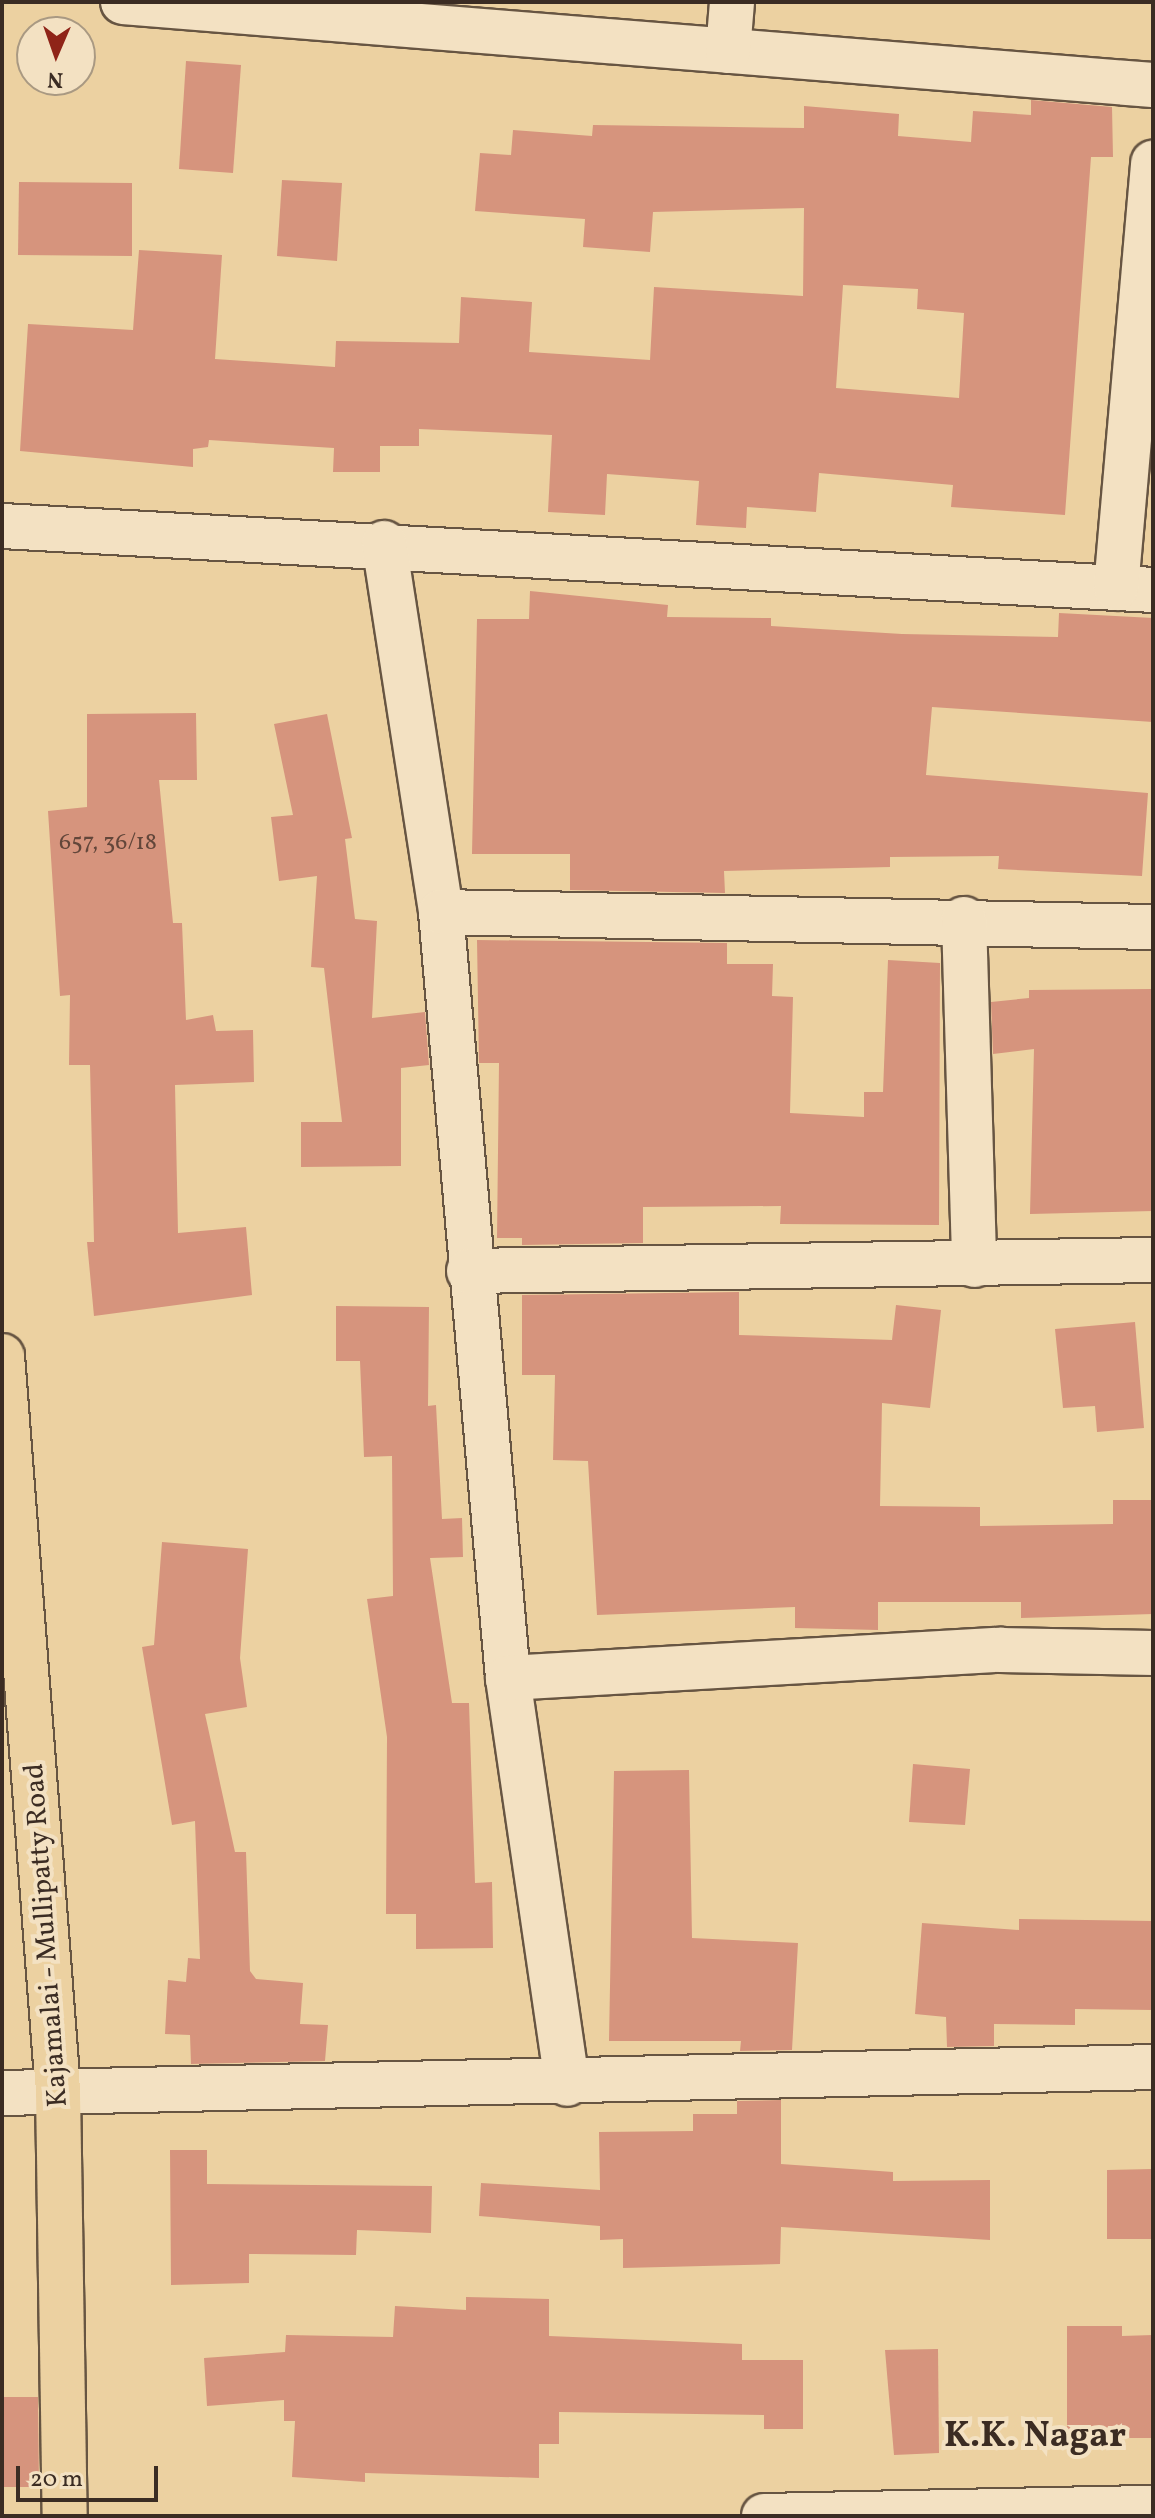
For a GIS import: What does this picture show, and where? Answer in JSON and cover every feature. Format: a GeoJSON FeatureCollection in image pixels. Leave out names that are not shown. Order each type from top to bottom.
{"type":"FeatureCollection","features":[{"type":"Feature","properties":{"kind":"main road","name":"Kajamalai - Mullipatty Road"},"geometry":{"type":"LineString","coordinates":[[2,1356],[58,2091],[65,2516]]}},
{"type":"Feature","properties":{"kind":"street"},"geometry":{"type":"LineString","coordinates":[[123,2],[264,8],[728,51],[1153,85]]}},
{"type":"Feature","properties":{"kind":"street"},"geometry":{"type":"LineString","coordinates":[[728,51],[732,2]]}},
{"type":"Feature","properties":{"kind":"street"},"geometry":{"type":"LineString","coordinates":[[2,526],[384,543],[1135,589],[1153,163]]}},
{"type":"Feature","properties":{"kind":"street"},"geometry":{"type":"LineString","coordinates":[[384,543],[441,912],[469,1271],[508,1678],[567,2084]]}},
{"type":"Feature","properties":{"kind":"street"},"geometry":{"type":"LineString","coordinates":[[441,912],[964,919],[1153,927]]}},
{"type":"Feature","properties":{"kind":"street"},"geometry":{"type":"LineString","coordinates":[[964,919],[974,1265]]}},
{"type":"Feature","properties":{"kind":"street"},"geometry":{"type":"LineString","coordinates":[[469,1271],[1153,1260]]}},
{"type":"Feature","properties":{"kind":"street"},"geometry":{"type":"LineString","coordinates":[[508,1678],[1000,1650],[1153,1653]]}},
{"type":"Feature","properties":{"kind":"street"},"geometry":{"type":"LineString","coordinates":[[2,2093],[567,2084],[1153,2067]]}},
{"type":"Feature","properties":{"kind":"street"},"geometry":{"type":"LineString","coordinates":[[764,2516],[1153,2508]]}},
{"type":"Feature","properties":{"kind":"building"},"geometry":{"type":"Polygon","coordinates":[[[186,61],[241,65],[233,173],[179,169],[186,61]]]}},
{"type":"Feature","properties":{"kind":"building"},"geometry":{"type":"Polygon","coordinates":[[[1031,100],[1112,107],[1113,157],[1091,157],[1065,515],[951,507],[953,485],[819,473],[816,512],[747,507],[746,528],[696,525],[699,481],[607,474],[605,515],[548,512],[552,435],[419,429],[419,446],[380,446],[380,472],[333,472],[334,448],[209,440],[208,447],[193,449],[193,467],[20,451],[28,324],[133,330],[139,250],[222,255],[215,359],[335,367],[336,341],[459,343],[461,297],[532,302],[529,352],[650,360],[654,287],[803,296],[804,208],[653,212],[650,252],[583,247],[585,219],[475,211],[480,153],[511,155],[513,130],[592,136],[593,125],[804,128],[804,106],[899,114],[898,136],[971,142],[973,111],[1031,115],[1031,100]],[[843,285],[836,388],[959,398],[964,313],[917,309],[918,289],[843,285]]]}},
{"type":"Feature","properties":{"kind":"building"},"geometry":{"type":"Polygon","coordinates":[[[282,180],[342,183],[337,261],[277,256],[282,180]]]}},
{"type":"Feature","properties":{"kind":"building"},"geometry":{"type":"Polygon","coordinates":[[[19,182],[132,183],[132,256],[18,255],[19,182]]]}},
{"type":"Feature","properties":{"kind":"building"},"geometry":{"type":"Polygon","coordinates":[[[530,591],[668,605],[667,617],[771,618],[771,626],[902,634],[1058,637],[1059,613],[1153,618],[1153,722],[932,707],[926,775],[1148,793],[1142,876],[998,869],[999,856],[890,857],[890,867],[724,871],[725,893],[570,890],[570,854],[472,854],[477,619],[529,619],[530,591]]]}},
{"type":"Feature","properties":{"kind":"building"},"geometry":{"type":"Polygon","coordinates":[[[196,713],[197,780],[159,780],[173,923],[182,923],[186,1020],[213,1015],[216,1031],[253,1030],[254,1082],[175,1085],[178,1233],[246,1227],[252,1295],[94,1316],[87,1242],[94,1242],[90,1065],[69,1065],[70,995],[60,996],[48,811],[87,807],[87,714],[196,713]]]}},
{"type":"Feature","properties":{"kind":"building"},"geometry":{"type":"Polygon","coordinates":[[[327,714],[352,838],[345,839],[355,919],[377,921],[372,1018],[425,1012],[429,1065],[401,1068],[401,1166],[301,1167],[301,1122],[342,1122],[324,968],[311,967],[317,876],[279,881],[271,817],[293,815],[274,724],[327,714]]]}},
{"type":"Feature","properties":{"kind":"building"},"geometry":{"type":"Polygon","coordinates":[[[477,940],[727,943],[727,964],[773,964],[772,996],[793,997],[790,1113],[864,1117],[864,1092],[883,1092],[888,960],[940,963],[939,1225],[780,1224],[781,1206],[643,1207],[643,1243],[522,1245],[522,1238],[497,1238],[499,1063],[479,1063],[477,940]]]}},
{"type":"Feature","properties":{"kind":"building"},"geometry":{"type":"Polygon","coordinates":[[[1153,989],[1153,1211],[1030,1214],[1034,1049],[993,1054],[991,1002],[1029,998],[1029,990],[1153,989]]]}},
{"type":"Feature","properties":{"kind":"building"},"geometry":{"type":"Polygon","coordinates":[[[739,1292],[739,1335],[892,1340],[896,1305],[941,1310],[930,1408],[882,1403],[880,1506],[980,1507],[980,1526],[1113,1524],[1113,1500],[1153,1500],[1153,1614],[1021,1618],[1021,1602],[878,1602],[878,1630],[795,1628],[795,1607],[597,1615],[588,1461],[553,1460],[555,1375],[522,1375],[522,1295],[739,1292]]]}},
{"type":"Feature","properties":{"kind":"building"},"geometry":{"type":"Polygon","coordinates":[[[336,1306],[429,1307],[428,1406],[436,1405],[442,1519],[462,1518],[463,1557],[430,1558],[452,1703],[469,1703],[475,1883],[492,1882],[493,1948],[416,1949],[416,1914],[386,1914],[387,1737],[367,1599],[393,1596],[392,1456],[364,1457],[360,1361],[336,1361],[336,1306]]]}},
{"type":"Feature","properties":{"kind":"building"},"geometry":{"type":"Polygon","coordinates":[[[1135,1322],[1144,1428],[1097,1432],[1095,1406],[1063,1408],[1055,1329],[1135,1322]]]}},
{"type":"Feature","properties":{"kind":"building"},"geometry":{"type":"Polygon","coordinates":[[[162,1542],[248,1549],[240,1658],[247,1707],[205,1714],[235,1852],[246,1852],[250,1971],[256,1979],[303,1983],[300,2024],[328,2025],[325,2061],[191,2064],[190,2035],[165,2034],[168,1980],[186,1982],[188,1958],[200,1959],[195,1821],[172,1825],[142,1647],[154,1645],[162,1542]]]}},
{"type":"Feature","properties":{"kind":"building"},"geometry":{"type":"Polygon","coordinates":[[[913,1764],[970,1769],[965,1825],[909,1822],[913,1764]]]}},
{"type":"Feature","properties":{"kind":"building"},"geometry":{"type":"Polygon","coordinates":[[[689,1770],[692,1938],[798,1943],[792,2050],[740,2051],[741,2041],[609,2041],[614,1771],[689,1770]]]}},
{"type":"Feature","properties":{"kind":"building"},"geometry":{"type":"Polygon","coordinates":[[[1019,1919],[1153,1921],[1153,2010],[1075,2009],[1075,2025],[994,2024],[994,2046],[947,2047],[946,2017],[915,2014],[922,1923],[1019,1930],[1019,1919]]]}},
{"type":"Feature","properties":{"kind":"building"},"geometry":{"type":"Polygon","coordinates":[[[781,2100],[781,2164],[893,2172],[893,2181],[990,2180],[990,2240],[781,2227],[780,2264],[623,2268],[623,2239],[600,2240],[600,2226],[479,2216],[481,2183],[600,2190],[599,2132],[693,2131],[693,2114],[737,2114],[737,2101],[781,2100]]]}},
{"type":"Feature","properties":{"kind":"building"},"geometry":{"type":"Polygon","coordinates":[[[170,2150],[207,2150],[207,2184],[432,2186],[431,2233],[357,2230],[356,2255],[249,2254],[249,2283],[171,2285],[170,2150]]]}},
{"type":"Feature","properties":{"kind":"building"},"geometry":{"type":"Polygon","coordinates":[[[1153,2169],[1153,2239],[1107,2239],[1107,2170],[1153,2169]]]}},
{"type":"Feature","properties":{"kind":"building"},"geometry":{"type":"Polygon","coordinates":[[[466,2297],[549,2299],[549,2336],[742,2344],[742,2360],[803,2360],[803,2429],[764,2429],[764,2415],[559,2412],[559,2444],[539,2444],[539,2478],[365,2473],[365,2482],[292,2477],[295,2421],[284,2421],[284,2400],[207,2406],[204,2358],[285,2352],[286,2335],[393,2337],[395,2306],[466,2310],[466,2297]]]}},
{"type":"Feature","properties":{"kind":"building"},"geometry":{"type":"Polygon","coordinates":[[[1067,2326],[1122,2326],[1122,2336],[1153,2335],[1153,2438],[1067,2438],[1067,2326]]]}},
{"type":"Feature","properties":{"kind":"building"},"geometry":{"type":"Polygon","coordinates":[[[938,2349],[939,2453],[894,2455],[885,2350],[938,2349]]]}},
{"type":"Feature","properties":{"kind":"building"},"geometry":{"type":"Polygon","coordinates":[[[2,2397],[38,2397],[39,2487],[2,2487],[2,2397]]]}},
{"type":"Feature","properties":{"kind":"district","name":"K.K. Nagar"},"geometry":{"type":"Point","coordinates":[1035,2438]}}]}
